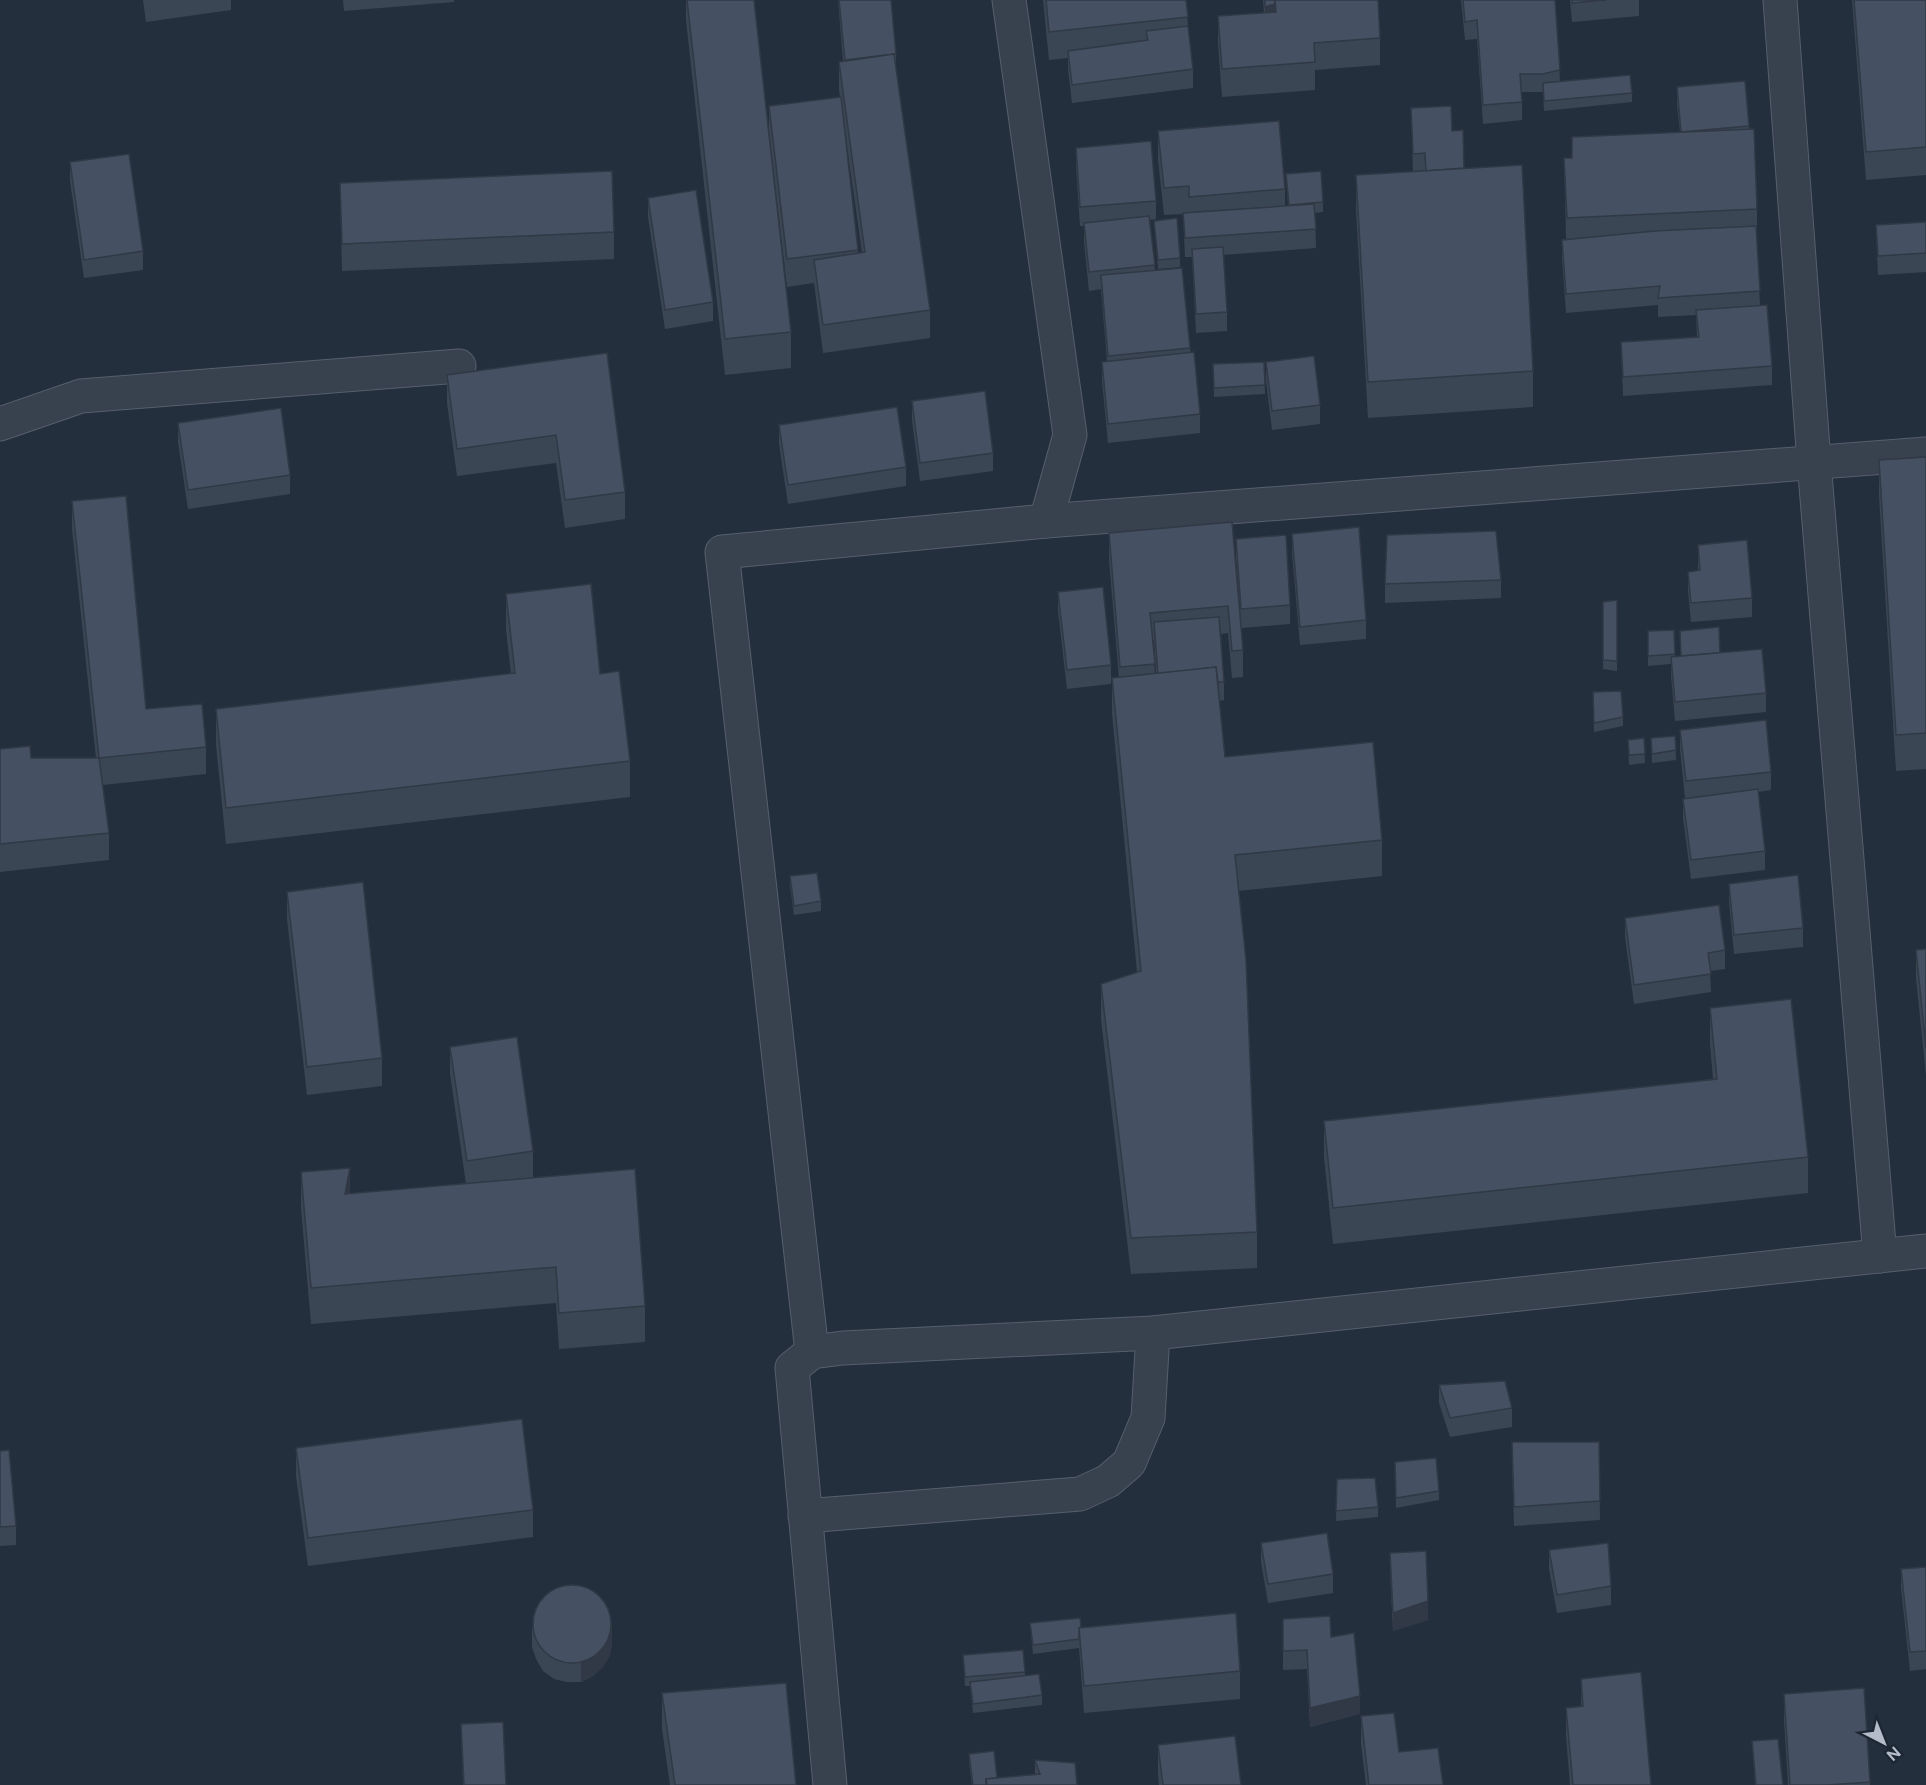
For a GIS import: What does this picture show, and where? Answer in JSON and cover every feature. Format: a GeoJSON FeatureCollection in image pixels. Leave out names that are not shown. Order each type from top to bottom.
{"type":"FeatureCollection","features":[{"type":"Feature","properties":{"kind":"street"},"geometry":{"type":"LineString","coordinates":[[1009,0],[1070,435],[1046,521]]}},
{"type":"Feature","properties":{"kind":"street"},"geometry":{"type":"LineString","coordinates":[[1780,0],[1814,462],[1880,1256]]}},
{"type":"Feature","properties":{"kind":"street"},"geometry":{"type":"LineString","coordinates":[[0,424],[81,396],[459,366]]}},
{"type":"Feature","properties":{"kind":"street"},"geometry":{"type":"LineString","coordinates":[[812,1352],[722,552],[1046,521],[1926,454]]}},
{"type":"Feature","properties":{"kind":"street"},"geometry":{"type":"LineString","coordinates":[[830,1785],[792,1368],[812,1352],[843,1348],[1153,1333],[1926,1251]]}},
{"type":"Feature","properties":{"kind":"street"},"geometry":{"type":"LineString","coordinates":[[806,1516],[1080,1494],[1108,1481],[1129,1463],[1148,1418],[1153,1333]]}},
{"type":"Feature","properties":{"kind":"building"},"geometry":{"type":"Polygon","coordinates":[[[687,0],[754,0],[791,332],[725,339],[687,0]]]}},
{"type":"Feature","properties":{"kind":"building"},"geometry":{"type":"Polygon","coordinates":[[[839,0],[891,0],[896,54],[845,60],[839,0]]]}},
{"type":"Feature","properties":{"kind":"building"},"geometry":{"type":"Polygon","coordinates":[[[1046,0],[1186,0],[1188,17],[1049,32],[1046,0]]]}},
{"type":"Feature","properties":{"kind":"building"},"geometry":{"type":"Polygon","coordinates":[[[1265,0],[1275,0],[1275,4],[1265,7],[1265,0]]]}},
{"type":"Feature","properties":{"kind":"building"},"geometry":{"type":"Polygon","coordinates":[[[1275,0],[1378,0],[1380,38],[1314,43],[1315,62],[1222,69],[1218,16],[1276,12],[1275,0]]]}},
{"type":"Feature","properties":{"kind":"building"},"geometry":{"type":"Polygon","coordinates":[[[1463,0],[1555,0],[1560,70],[1543,74],[1520,74],[1522,102],[1483,105],[1477,20],[1465,22],[1463,0]]]}},
{"type":"Feature","properties":{"kind":"building"},"geometry":{"type":"Polygon","coordinates":[[[1572,0],[1606,0],[1572,3],[1572,0]]]}},
{"type":"Feature","properties":{"kind":"building"},"geometry":{"type":"Polygon","coordinates":[[[1854,0],[1926,0],[1926,147],[1866,152],[1854,0]]]}},
{"type":"Feature","properties":{"kind":"building"},"geometry":{"type":"Polygon","coordinates":[[[1188,26],[1193,69],[1072,85],[1068,51],[1148,40],[1146,31],[1188,26]]]}},
{"type":"Feature","properties":{"kind":"building"},"geometry":{"type":"Polygon","coordinates":[[[894,54],[930,310],[823,325],[814,260],[865,252],[839,62],[894,54]]]}},
{"type":"Feature","properties":{"kind":"building"},"geometry":{"type":"Polygon","coordinates":[[[1630,75],[1632,93],[1544,101],[1543,83],[1630,75]]]}},
{"type":"Feature","properties":{"kind":"building"},"geometry":{"type":"Polygon","coordinates":[[[1745,81],[1749,126],[1681,132],[1677,87],[1745,81]]]}},
{"type":"Feature","properties":{"kind":"building"},"geometry":{"type":"Polygon","coordinates":[[[841,97],[858,250],[787,259],[769,106],[841,97]]]}},
{"type":"Feature","properties":{"kind":"building"},"geometry":{"type":"Polygon","coordinates":[[[1451,106],[1452,131],[1463,130],[1464,168],[1426,171],[1425,153],[1413,154],[1411,108],[1451,106]]]}},
{"type":"Feature","properties":{"kind":"building"},"geometry":{"type":"Polygon","coordinates":[[[1279,121],[1285,189],[1189,197],[1189,186],[1164,188],[1158,131],[1279,121]]]}},
{"type":"Feature","properties":{"kind":"building"},"geometry":{"type":"Polygon","coordinates":[[[1754,129],[1757,209],[1567,218],[1564,158],[1572,158],[1572,137],[1754,129]]]}},
{"type":"Feature","properties":{"kind":"building"},"geometry":{"type":"Polygon","coordinates":[[[1151,141],[1156,201],[1080,207],[1076,148],[1151,141]]]}},
{"type":"Feature","properties":{"kind":"building"},"geometry":{"type":"Polygon","coordinates":[[[129,154],[143,251],[84,260],[70,162],[129,154]]]}},
{"type":"Feature","properties":{"kind":"building"},"geometry":{"type":"Polygon","coordinates":[[[1522,165],[1533,371],[1368,382],[1356,175],[1522,165]]]}},
{"type":"Feature","properties":{"kind":"building"},"geometry":{"type":"Polygon","coordinates":[[[612,171],[614,232],[342,244],[340,183],[612,171]]]}},
{"type":"Feature","properties":{"kind":"building"},"geometry":{"type":"Polygon","coordinates":[[[1321,171],[1323,202],[1289,205],[1286,174],[1321,171]]]}},
{"type":"Feature","properties":{"kind":"building"},"geometry":{"type":"Polygon","coordinates":[[[696,190],[713,302],[665,310],[648,198],[696,190]]]}},
{"type":"Feature","properties":{"kind":"building"},"geometry":{"type":"Polygon","coordinates":[[[1314,204],[1316,229],[1185,238],[1183,213],[1314,204]]]}},
{"type":"Feature","properties":{"kind":"building"},"geometry":{"type":"Polygon","coordinates":[[[1149,216],[1155,265],[1089,272],[1084,223],[1149,216]]]}},
{"type":"Feature","properties":{"kind":"building"},"geometry":{"type":"Polygon","coordinates":[[[1177,218],[1180,258],[1158,260],[1154,221],[1177,218]]]}},
{"type":"Feature","properties":{"kind":"building"},"geometry":{"type":"Polygon","coordinates":[[[1926,222],[1926,253],[1878,256],[1876,225],[1926,222]]]}},
{"type":"Feature","properties":{"kind":"building"},"geometry":{"type":"Polygon","coordinates":[[[1756,226],[1760,291],[1658,298],[1660,286],[1566,294],[1562,240],[1655,231],[1756,226]]]}},
{"type":"Feature","properties":{"kind":"building"},"geometry":{"type":"Polygon","coordinates":[[[1223,247],[1227,312],[1196,314],[1192,249],[1223,247]]]}},
{"type":"Feature","properties":{"kind":"building"},"geometry":{"type":"Polygon","coordinates":[[[1182,268],[1190,348],[1108,356],[1101,275],[1182,268]]]}},
{"type":"Feature","properties":{"kind":"building"},"geometry":{"type":"Polygon","coordinates":[[[1767,305],[1772,366],[1623,377],[1621,342],[1699,337],[1696,310],[1767,305]]]}},
{"type":"Feature","properties":{"kind":"building"},"geometry":{"type":"Polygon","coordinates":[[[1194,352],[1200,414],[1108,424],[1102,362],[1194,352]]]}},
{"type":"Feature","properties":{"kind":"building"},"geometry":{"type":"Polygon","coordinates":[[[607,353],[625,492],[565,500],[556,435],[457,449],[447,375],[607,353]]]}},
{"type":"Feature","properties":{"kind":"building"},"geometry":{"type":"Polygon","coordinates":[[[1314,356],[1320,405],[1272,411],[1266,362],[1314,356]]]}},
{"type":"Feature","properties":{"kind":"building"},"geometry":{"type":"Polygon","coordinates":[[[1264,362],[1265,385],[1214,388],[1213,364],[1264,362]]]}},
{"type":"Feature","properties":{"kind":"building"},"geometry":{"type":"Polygon","coordinates":[[[985,391],[993,453],[920,463],[912,401],[985,391]]]}},
{"type":"Feature","properties":{"kind":"building"},"geometry":{"type":"Polygon","coordinates":[[[897,407],[906,467],[788,485],[779,425],[897,407]]]}},
{"type":"Feature","properties":{"kind":"building"},"geometry":{"type":"Polygon","coordinates":[[[281,408],[290,475],[188,490],[178,423],[281,408]]]}},
{"type":"Feature","properties":{"kind":"building"},"geometry":{"type":"Polygon","coordinates":[[[1926,457],[1926,733],[1896,735],[1879,460],[1926,457]]]}},
{"type":"Feature","properties":{"kind":"building"},"geometry":{"type":"Polygon","coordinates":[[[126,496],[146,709],[202,704],[206,747],[99,758],[72,501],[126,496]]]}},
{"type":"Feature","properties":{"kind":"building"},"geometry":{"type":"Polygon","coordinates":[[[1232,522],[1243,650],[1232,651],[1228,606],[1150,613],[1155,664],[1120,667],[1109,533],[1232,522]]]}},
{"type":"Feature","properties":{"kind":"building"},"geometry":{"type":"Polygon","coordinates":[[[1359,527],[1366,620],[1300,627],[1292,534],[1359,527]]]}},
{"type":"Feature","properties":{"kind":"building"},"geometry":{"type":"Polygon","coordinates":[[[1496,531],[1501,580],[1385,584],[1387,535],[1496,531]]]}},
{"type":"Feature","properties":{"kind":"building"},"geometry":{"type":"Polygon","coordinates":[[[1286,535],[1290,605],[1241,609],[1236,539],[1286,535]]]}},
{"type":"Feature","properties":{"kind":"building"},"geometry":{"type":"Polygon","coordinates":[[[1747,540],[1752,598],[1691,603],[1688,572],[1700,570],[1698,545],[1747,540]]]}},
{"type":"Feature","properties":{"kind":"building"},"geometry":{"type":"Polygon","coordinates":[[[591,584],[600,674],[619,671],[630,761],[226,808],[216,709],[515,673],[506,594],[591,584]]]}},
{"type":"Feature","properties":{"kind":"building"},"geometry":{"type":"Polygon","coordinates":[[[1103,587],[1111,665],[1067,670],[1058,592],[1103,587]]]}},
{"type":"Feature","properties":{"kind":"building"},"geometry":{"type":"Polygon","coordinates":[[[1617,600],[1617,661],[1603,660],[1603,602],[1617,600]]]}},
{"type":"Feature","properties":{"kind":"building"},"geometry":{"type":"Polygon","coordinates":[[[1219,617],[1224,682],[1218,682],[1216,667],[1158,674],[1154,622],[1219,617]]]}},
{"type":"Feature","properties":{"kind":"building"},"geometry":{"type":"Polygon","coordinates":[[[1719,627],[1720,653],[1681,656],[1680,631],[1719,627]]]}},
{"type":"Feature","properties":{"kind":"building"},"geometry":{"type":"Polygon","coordinates":[[[1674,630],[1675,654],[1648,656],[1648,631],[1674,630]]]}},
{"type":"Feature","properties":{"kind":"building"},"geometry":{"type":"Polygon","coordinates":[[[1762,649],[1766,693],[1675,702],[1671,657],[1762,649]]]}},
{"type":"Feature","properties":{"kind":"building"},"geometry":{"type":"Polygon","coordinates":[[[1216,667],[1225,757],[1373,742],[1382,840],[1235,855],[1246,960],[1257,1232],[1131,1238],[1101,984],[1141,971],[1112,678],[1216,667]]]}},
{"type":"Feature","properties":{"kind":"building"},"geometry":{"type":"Polygon","coordinates":[[[1621,691],[1623,717],[1594,723],[1593,692],[1621,691]]]}},
{"type":"Feature","properties":{"kind":"building"},"geometry":{"type":"Polygon","coordinates":[[[1766,720],[1771,772],[1686,781],[1680,730],[1766,720]]]}},
{"type":"Feature","properties":{"kind":"building"},"geometry":{"type":"Polygon","coordinates":[[[1675,736],[1676,750],[1652,754],[1651,738],[1675,736]]]}},
{"type":"Feature","properties":{"kind":"building"},"geometry":{"type":"Polygon","coordinates":[[[1644,738],[1645,754],[1629,755],[1628,740],[1644,738]]]}},
{"type":"Feature","properties":{"kind":"building"},"geometry":{"type":"Polygon","coordinates":[[[30,746],[31,758],[99,758],[109,833],[0,844],[0,749],[30,746]]]}},
{"type":"Feature","properties":{"kind":"building"},"geometry":{"type":"Polygon","coordinates":[[[1758,789],[1765,851],[1691,860],[1683,799],[1758,789]]]}},
{"type":"Feature","properties":{"kind":"building"},"geometry":{"type":"Polygon","coordinates":[[[817,873],[821,901],[794,906],[790,876],[817,873]]]}},
{"type":"Feature","properties":{"kind":"building"},"geometry":{"type":"Polygon","coordinates":[[[1798,875],[1803,928],[1734,935],[1729,884],[1798,875]]]}},
{"type":"Feature","properties":{"kind":"building"},"geometry":{"type":"Polygon","coordinates":[[[363,882],[382,1058],[307,1067],[287,892],[363,882]]]}},
{"type":"Feature","properties":{"kind":"building"},"geometry":{"type":"Polygon","coordinates":[[[1719,905],[1725,950],[1708,953],[1711,974],[1634,985],[1625,918],[1719,905]]]}},
{"type":"Feature","properties":{"kind":"building"},"geometry":{"type":"Polygon","coordinates":[[[1926,949],[1926,1048],[1916,950],[1926,949]]]}},
{"type":"Feature","properties":{"kind":"building"},"geometry":{"type":"Polygon","coordinates":[[[1791,999],[1808,1157],[1333,1208],[1324,1121],[1717,1079],[1710,1008],[1791,999]]]}},
{"type":"Feature","properties":{"kind":"building"},"geometry":{"type":"Polygon","coordinates":[[[517,1037],[533,1151],[467,1161],[450,1047],[517,1037]]]}},
{"type":"Feature","properties":{"kind":"building"},"geometry":{"type":"Polygon","coordinates":[[[350,1168],[345,1194],[635,1169],[645,1306],[559,1313],[556,1267],[311,1288],[301,1172],[350,1168]]]}},
{"type":"Feature","properties":{"kind":"building"},"geometry":{"type":"Polygon","coordinates":[[[1505,1381],[1512,1408],[1450,1418],[1439,1385],[1505,1381]]]}},
{"type":"Feature","properties":{"kind":"building"},"geometry":{"type":"Polygon","coordinates":[[[522,1419],[533,1510],[308,1538],[296,1448],[522,1419]]]}},
{"type":"Feature","properties":{"kind":"building"},"geometry":{"type":"Polygon","coordinates":[[[1512,1442],[1599,1442],[1600,1501],[1514,1507],[1512,1442]]]}},
{"type":"Feature","properties":{"kind":"building"},"geometry":{"type":"Polygon","coordinates":[[[9,1450],[16,1526],[0,1527],[0,1451],[9,1450]]]}},
{"type":"Feature","properties":{"kind":"building"},"geometry":{"type":"Polygon","coordinates":[[[1436,1458],[1439,1491],[1396,1498],[1395,1462],[1436,1458]]]}},
{"type":"Feature","properties":{"kind":"building"},"geometry":{"type":"Polygon","coordinates":[[[1375,1478],[1378,1507],[1336,1511],[1337,1479],[1375,1478]]]}},
{"type":"Feature","properties":{"kind":"building"},"geometry":{"type":"Polygon","coordinates":[[[1327,1533],[1333,1574],[1268,1584],[1261,1543],[1327,1533]]]}},
{"type":"Feature","properties":{"kind":"building"},"geometry":{"type":"Polygon","coordinates":[[[1608,1543],[1611,1586],[1557,1595],[1549,1550],[1608,1543]]]}},
{"type":"Feature","properties":{"kind":"building"},"geometry":{"type":"Polygon","coordinates":[[[1426,1551],[1428,1601],[1393,1613],[1390,1553],[1426,1551]]]}},
{"type":"Feature","properties":{"kind":"building"},"geometry":{"type":"Polygon","coordinates":[[[1926,1567],[1926,1651],[1910,1652],[1901,1569],[1926,1567]]]}},
{"type":"Feature","properties":{"kind":"building"},"geometry":{"type":"Polygon","coordinates":[[[572,1585],[587,1588],[600,1596],[608,1609],[611,1624],[608,1639],[600,1652],[587,1660],[572,1663],[557,1660],[544,1652],[536,1639],[533,1624],[536,1609],[544,1596],[557,1588],[572,1585]]]}},
{"type":"Feature","properties":{"kind":"building"},"geometry":{"type":"Polygon","coordinates":[[[1236,1613],[1240,1671],[1084,1686],[1079,1628],[1236,1613]]]}},
{"type":"Feature","properties":{"kind":"building"},"geometry":{"type":"Polygon","coordinates":[[[1330,1616],[1331,1637],[1354,1633],[1360,1696],[1310,1708],[1307,1650],[1283,1651],[1283,1619],[1330,1616]]]}},
{"type":"Feature","properties":{"kind":"building"},"geometry":{"type":"Polygon","coordinates":[[[1080,1618],[1079,1639],[1033,1645],[1030,1623],[1080,1618]]]}},
{"type":"Feature","properties":{"kind":"building"},"geometry":{"type":"Polygon","coordinates":[[[1023,1650],[1025,1672],[965,1677],[963,1655],[1023,1650]]]}},
{"type":"Feature","properties":{"kind":"building"},"geometry":{"type":"Polygon","coordinates":[[[1641,1672],[1651,1785],[1573,1785],[1566,1708],[1583,1706],[1581,1679],[1641,1672]]]}},
{"type":"Feature","properties":{"kind":"building"},"geometry":{"type":"Polygon","coordinates":[[[1039,1674],[1042,1695],[973,1704],[970,1682],[1039,1674]]]}},
{"type":"Feature","properties":{"kind":"building"},"geometry":{"type":"Polygon","coordinates":[[[786,1683],[796,1785],[675,1785],[662,1693],[786,1683]]]}},
{"type":"Feature","properties":{"kind":"building"},"geometry":{"type":"Polygon","coordinates":[[[1864,1688],[1870,1782],[1790,1785],[1784,1694],[1864,1688]]]}},
{"type":"Feature","properties":{"kind":"building"},"geometry":{"type":"Polygon","coordinates":[[[1394,1713],[1399,1752],[1438,1748],[1443,1785],[1369,1785],[1361,1716],[1394,1713]]]}},
{"type":"Feature","properties":{"kind":"building"},"geometry":{"type":"Polygon","coordinates":[[[503,1722],[506,1785],[464,1785],[461,1724],[503,1722]]]}},
{"type":"Feature","properties":{"kind":"building"},"geometry":{"type":"Polygon","coordinates":[[[1235,1736],[1241,1785],[1163,1785],[1158,1745],[1235,1736]]]}},
{"type":"Feature","properties":{"kind":"building"},"geometry":{"type":"Polygon","coordinates":[[[1778,1739],[1783,1785],[1756,1785],[1752,1741],[1778,1739]]]}},
{"type":"Feature","properties":{"kind":"building"},"geometry":{"type":"Polygon","coordinates":[[[994,1751],[997,1778],[986,1779],[986,1785],[973,1785],[969,1754],[994,1751]]]}},
{"type":"Feature","properties":{"kind":"building"},"geometry":{"type":"Polygon","coordinates":[[[1035,1760],[1075,1763],[1077,1785],[987,1785],[986,1779],[1040,1774],[1035,1760]]]}}]}
